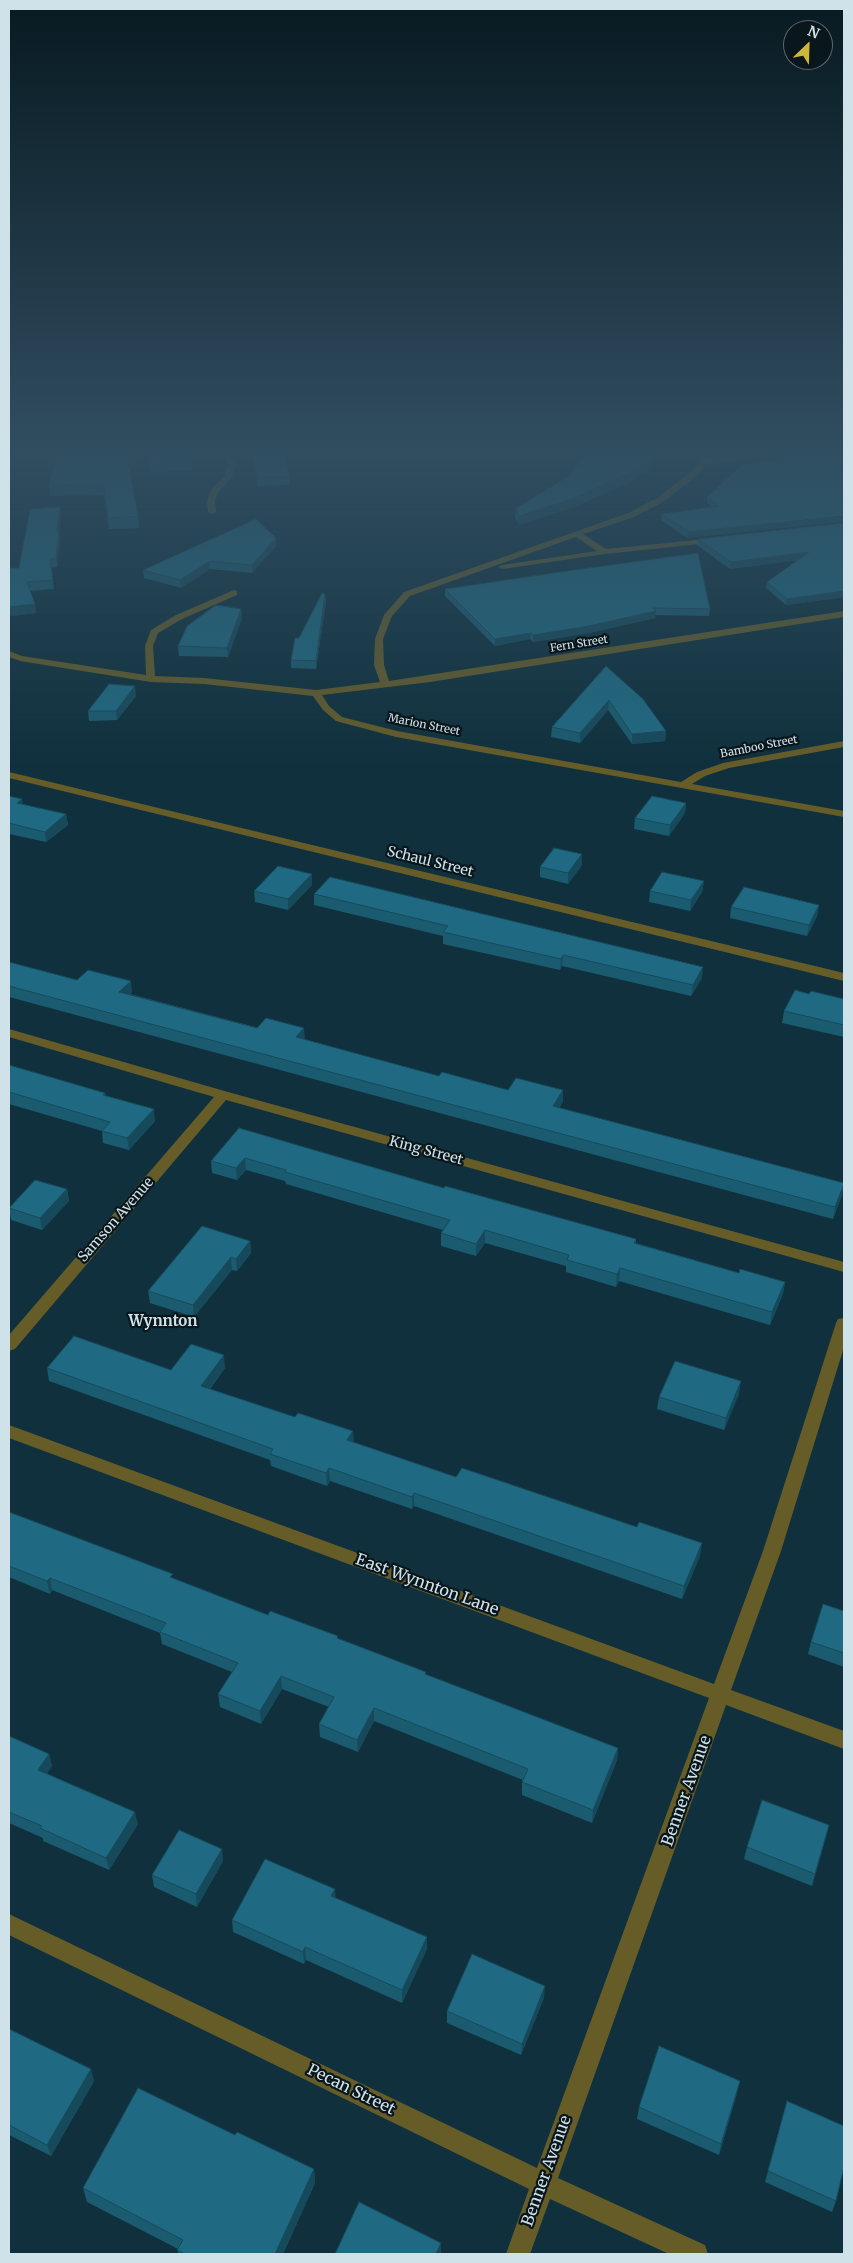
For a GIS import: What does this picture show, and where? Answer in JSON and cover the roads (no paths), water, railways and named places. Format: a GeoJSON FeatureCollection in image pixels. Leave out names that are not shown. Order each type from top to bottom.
{"type":"FeatureCollection","features":[{"type":"Feature","properties":{"kind":"street"},"geometry":{"type":"LineString","coordinates":[[385,685],[379,665],[380,639],[388,615],[407,594],[504,559]]}},
{"type":"Feature","properties":{"kind":"street"},"geometry":{"type":"LineString","coordinates":[[464,572],[558,559]]}},
{"type":"Feature","properties":{"kind":"street"},"geometry":{"type":"LineString","coordinates":[[151,679],[149,646],[154,632],[179,617],[234,593]]}},
{"type":"Feature","properties":{"kind":"street","name":"Fern Street"},"geometry":{"type":"LineString","coordinates":[[316,693],[385,685],[844,614]]}},
{"type":"Feature","properties":{"kind":"street"},"geometry":{"type":"LineString","coordinates":[[9,654],[20,658],[151,679],[204,681],[316,693]]}},
{"type":"Feature","properties":{"kind":"street","name":"Marion Street"},"geometry":{"type":"LineString","coordinates":[[316,693],[326,708],[339,719],[396,734],[844,814]]}},
{"type":"Feature","properties":{"kind":"street","name":"Bamboo Street"},"geometry":{"type":"LineString","coordinates":[[683,786],[701,774],[727,765],[844,744]]}},
{"type":"Feature","properties":{"kind":"street","name":"Schaul Street"},"geometry":{"type":"LineString","coordinates":[[9,774],[844,977]]}},
{"type":"Feature","properties":{"kind":"street","name":"King Street"},"geometry":{"type":"LineString","coordinates":[[9,1033],[223,1095],[844,1267]]}},
{"type":"Feature","properties":{"kind":"street","name":"Samson Avenue"},"geometry":{"type":"LineString","coordinates":[[9,1345],[223,1095]]}},
{"type":"Feature","properties":{"kind":"street","name":"Benner Avenue"},"geometry":{"type":"LineString","coordinates":[[518,2254],[542,2183],[722,1694],[772,1551],[844,1324]]}},
{"type":"Feature","properties":{"kind":"street","name":"East Wynnton Lane"},"geometry":{"type":"LineString","coordinates":[[9,1431],[844,1740]]}},
{"type":"Feature","properties":{"kind":"street","name":"Pecan Street"},"geometry":{"type":"LineString","coordinates":[[9,1924],[542,2183],[696,2254]]}},
{"type":"Feature","properties":{"kind":"district","name":"Wynnton"},"geometry":{"type":"Point","coordinates":[163,1322]}}]}
